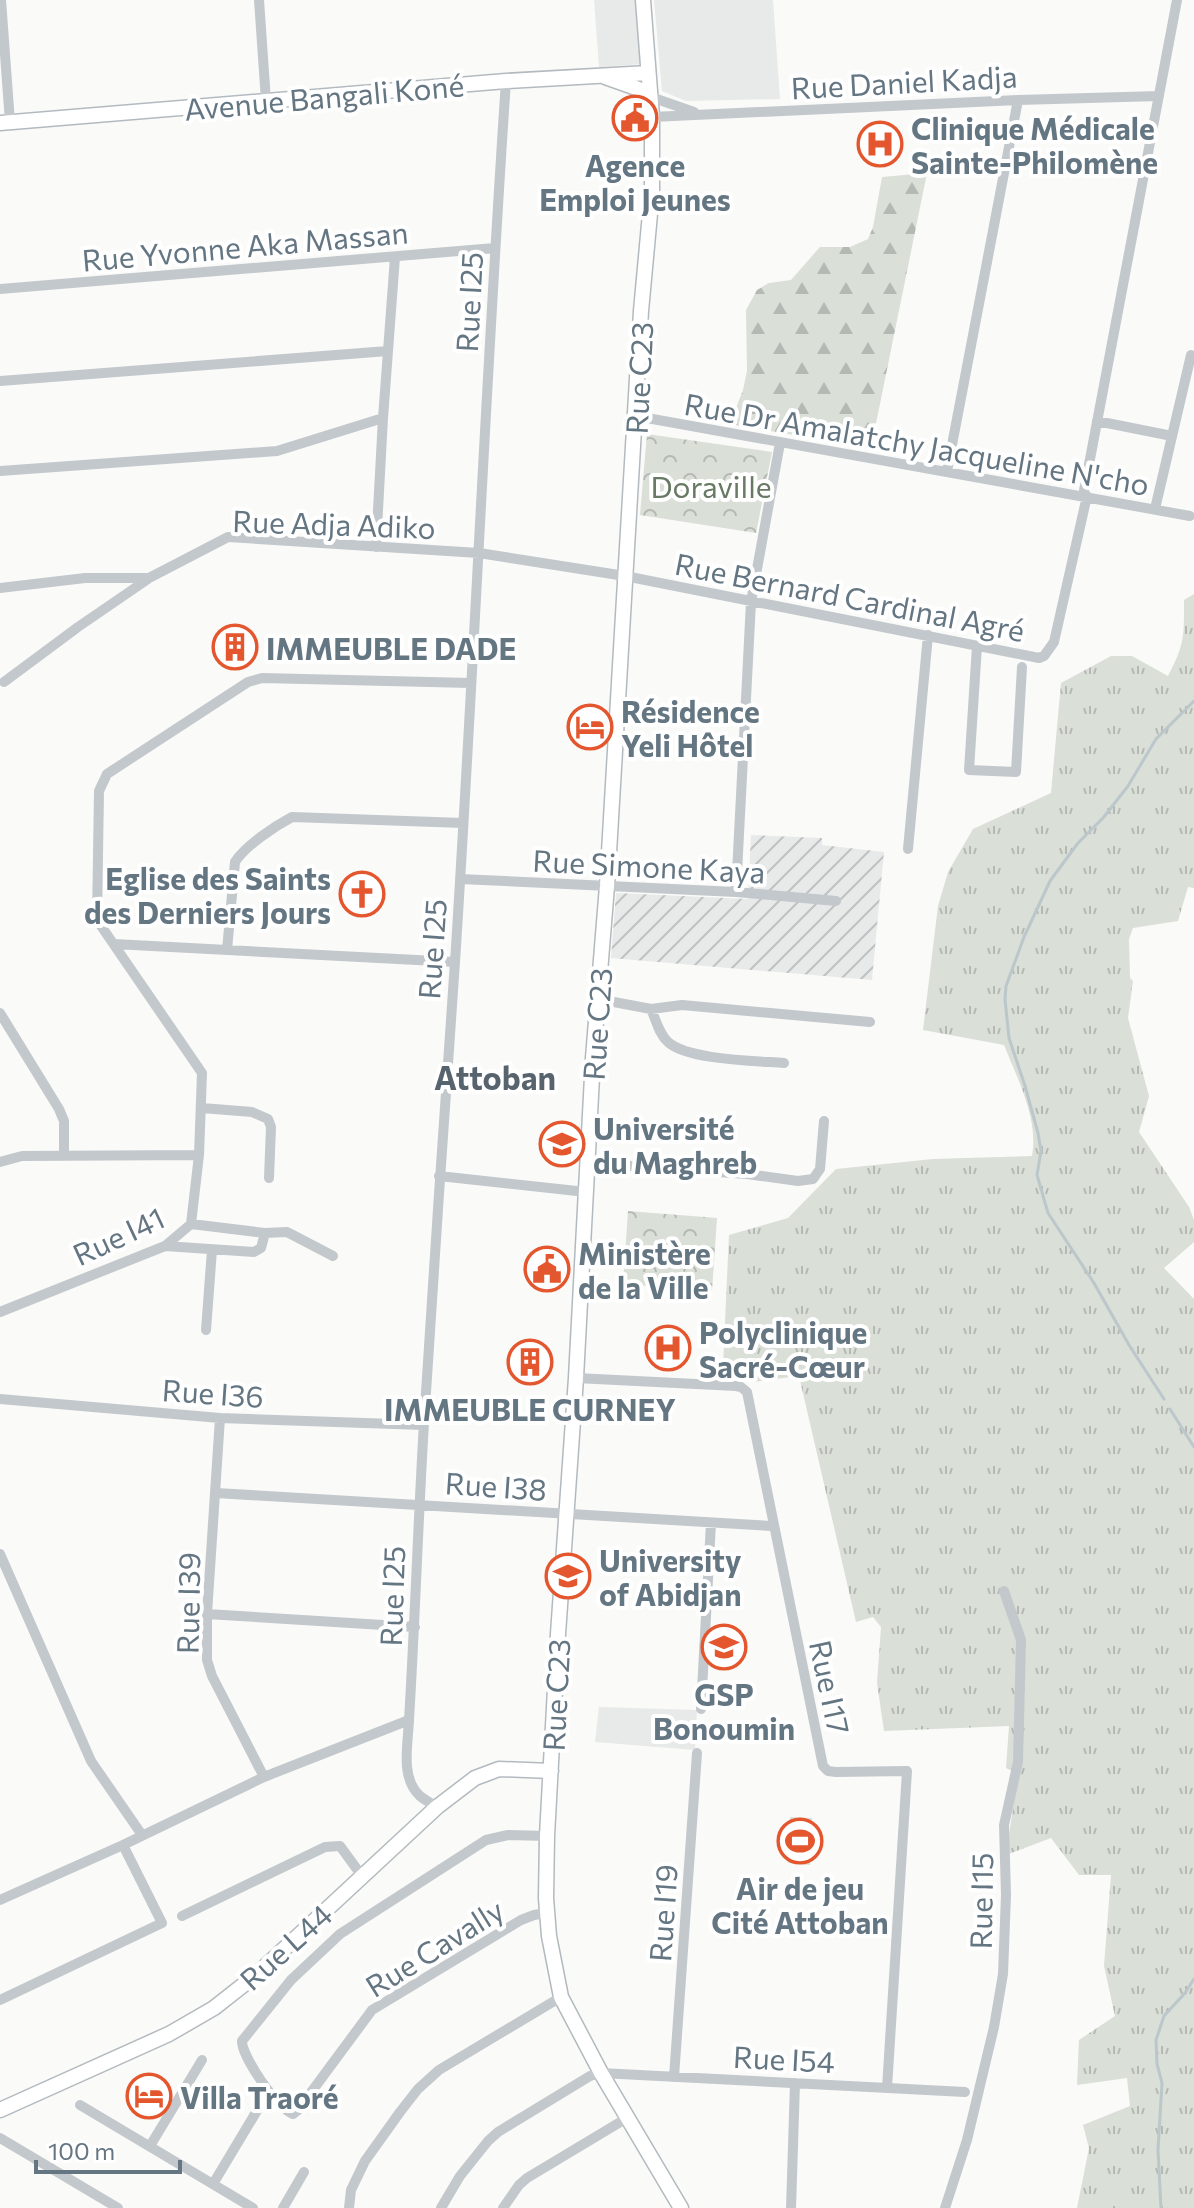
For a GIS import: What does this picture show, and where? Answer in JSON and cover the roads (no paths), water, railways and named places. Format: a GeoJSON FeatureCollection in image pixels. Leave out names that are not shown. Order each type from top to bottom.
{"type":"FeatureCollection","features":[{"type":"Feature","properties":{"kind":"street"},"geometry":{"type":"LineString","coordinates":[[1,0],[5,122]]}},
{"type":"Feature","properties":{"kind":"street"},"geometry":{"type":"LineString","coordinates":[[259,0],[266,101]]}},
{"type":"Feature","properties":{"kind":"street","name":"Rue C23"},"geometry":{"type":"LineString","coordinates":[[643,0],[652,117],[652,192],[641,311],[566,1513],[547,1836],[546,1913],[561,1997],[601,2073],[681,2208]]}},
{"type":"Feature","properties":{"kind":"street","name":"Rue Bernard Cardinal Agré"},"geometry":{"type":"LineString","coordinates":[[625,576],[1039,658],[1048,651],[1054,642],[1085,496],[1177,0]]}},
{"type":"Feature","properties":{"kind":"street","name":"Avenue Bangali Koné"},"geometry":{"type":"LineString","coordinates":[[5,122],[506,81],[648,73]]}},
{"type":"Feature","properties":{"kind":"street"},"geometry":{"type":"LineString","coordinates":[[598,75],[700,115]]}},
{"type":"Feature","properties":{"kind":"street","name":"Rue I25"},"geometry":{"type":"LineString","coordinates":[[437,1807],[420,1796],[411,1784],[407,1768],[419,1504],[455,962],[506,81]]}},
{"type":"Feature","properties":{"kind":"street","name":"Rue Daniel Kadja"},"geometry":{"type":"LineString","coordinates":[[652,117],[1159,96]]}},
{"type":"Feature","properties":{"kind":"street"},"geometry":{"type":"LineString","coordinates":[[947,471],[1018,100]]}},
{"type":"Feature","properties":{"kind":"street","name":"Rue Yvonne Aka Massan"},"geometry":{"type":"LineString","coordinates":[[0,289],[495,248]]}},
{"type":"Feature","properties":{"kind":"street"},"geometry":{"type":"LineString","coordinates":[[376,547],[395,257]]}},
{"type":"Feature","properties":{"kind":"street"},"geometry":{"type":"LineString","coordinates":[[0,381],[388,351]]}},
{"type":"Feature","properties":{"kind":"street"},"geometry":{"type":"LineString","coordinates":[[1155,509],[1191,355]]}},
{"type":"Feature","properties":{"kind":"street","name":"Rue Dr Amalatchy Jacqueline N'cho"},"geometry":{"type":"LineString","coordinates":[[636,416],[1190,516]]}},
{"type":"Feature","properties":{"kind":"street"},"geometry":{"type":"LineString","coordinates":[[0,471],[277,451],[383,418]]}},
{"type":"Feature","properties":{"kind":"street"},"geometry":{"type":"LineString","coordinates":[[1097,421],[1172,436]]}},
{"type":"Feature","properties":{"kind":"street"},"geometry":{"type":"LineString","coordinates":[[736,892],[751,602],[780,443]]}},
{"type":"Feature","properties":{"kind":"street","name":"Rue Adja Adiko"},"geometry":{"type":"LineString","coordinates":[[0,588],[85,578],[149,578],[228,537],[479,553],[625,576]]}},
{"type":"Feature","properties":{"kind":"street"},"geometry":{"type":"LineString","coordinates":[[4,682],[149,578]]}},
{"type":"Feature","properties":{"kind":"street"},"geometry":{"type":"LineString","coordinates":[[908,849],[928,635]]}},
{"type":"Feature","properties":{"kind":"street"},"geometry":{"type":"LineString","coordinates":[[977,646],[969,770],[1016,772],[1022,667]]}},
{"type":"Feature","properties":{"kind":"street","name":"Rue I41"},"geometry":{"type":"LineString","coordinates":[[0,1312],[165,1246],[191,1224],[199,1155],[202,1073],[97,920],[99,791],[107,774],[248,682],[262,678],[471,683]]}},
{"type":"Feature","properties":{"kind":"street"},"geometry":{"type":"LineString","coordinates":[[227,950],[235,862],[240,853],[284,821],[292,817],[463,823]]}},
{"type":"Feature","properties":{"kind":"street","name":"Rue Simone Kaya"},"geometry":{"type":"LineString","coordinates":[[460,879],[736,892],[836,901]]}},
{"type":"Feature","properties":{"kind":"street"},"geometry":{"type":"LineString","coordinates":[[114,944],[455,962]]}},
{"type":"Feature","properties":{"kind":"street"},"geometry":{"type":"LineString","coordinates":[[598,999],[651,1009],[682,1005],[870,1022]]}},
{"type":"Feature","properties":{"kind":"street"},"geometry":{"type":"LineString","coordinates":[[651,1009],[661,1033],[676,1048],[716,1057],[784,1063]]}},
{"type":"Feature","properties":{"kind":"street"},"geometry":{"type":"LineString","coordinates":[[0,1013],[59,1109],[64,1121],[64,1156]]}},
{"type":"Feature","properties":{"kind":"street"},"geometry":{"type":"LineString","coordinates":[[202,1108],[252,1112],[268,1119],[271,1127],[269,1178]]}},
{"type":"Feature","properties":{"kind":"street"},"geometry":{"type":"LineString","coordinates":[[588,1163],[808,1181],[817,1176],[820,1169],[824,1121]]}},
{"type":"Feature","properties":{"kind":"street"},"geometry":{"type":"LineString","coordinates":[[0,1162],[22,1156],[199,1155]]}},
{"type":"Feature","properties":{"kind":"street"},"geometry":{"type":"LineString","coordinates":[[439,1176],[586,1192]]}},
{"type":"Feature","properties":{"kind":"street"},"geometry":{"type":"LineString","coordinates":[[191,1224],[265,1233],[287,1232],[333,1256]]}},
{"type":"Feature","properties":{"kind":"street"},"geometry":{"type":"LineString","coordinates":[[165,1246],[254,1252],[261,1248],[265,1233]]}},
{"type":"Feature","properties":{"kind":"street"},"geometry":{"type":"LineString","coordinates":[[206,1330],[212,1250]]}},
{"type":"Feature","properties":{"kind":"street","name":"Rue I17"},"geometry":{"type":"LineString","coordinates":[[576,1378],[736,1386],[744,1388],[748,1397],[823,1766],[828,1771],[836,1772],[907,1771],[887,2088]]}},
{"type":"Feature","properties":{"kind":"street","name":"Rue I36"},"geometry":{"type":"LineString","coordinates":[[0,1399],[220,1418],[424,1425]]}},
{"type":"Feature","properties":{"kind":"street","name":"Rue I39"},"geometry":{"type":"LineString","coordinates":[[220,1418],[207,1614],[207,1660],[212,1676],[264,1777]]}},
{"type":"Feature","properties":{"kind":"street","name":"Rue I38"},"geometry":{"type":"LineString","coordinates":[[216,1493],[772,1526]]}},
{"type":"Feature","properties":{"kind":"street"},"geometry":{"type":"LineString","coordinates":[[701,1709],[711,1523]]}},
{"type":"Feature","properties":{"kind":"street"},"geometry":{"type":"LineString","coordinates":[[0,1554],[91,1761],[142,1835]]}},
{"type":"Feature","properties":{"kind":"street","name":"Rue I15"},"geometry":{"type":"LineString","coordinates":[[945,2208],[970,2128],[1003,1974],[1006,1895],[1004,1825],[1018,1762],[1021,1640],[1004,1591]]}},
{"type":"Feature","properties":{"kind":"street"},"geometry":{"type":"LineString","coordinates":[[207,1614],[415,1627]]}},
{"type":"Feature","properties":{"kind":"street"},"geometry":{"type":"LineString","coordinates":[[0,1900],[264,1777],[409,1720]]}},
{"type":"Feature","properties":{"kind":"street","name":"Rue I19"},"geometry":{"type":"LineString","coordinates":[[674,2077],[697,1753]]}},
{"type":"Feature","properties":{"kind":"street","name":"Rue L44"},"geometry":{"type":"LineString","coordinates":[[0,2110],[169,2034],[214,2008],[256,1975],[437,1807],[475,1778],[499,1769],[551,1771]]}},
{"type":"Feature","properties":{"kind":"street","name":"Rue Cavally"},"geometry":{"type":"LineString","coordinates":[[546,1913],[521,1920],[372,2010],[293,2114],[286,2111],[242,2050],[242,2041],[291,1980],[340,1934],[486,1840],[508,1835],[547,1836]]}},
{"type":"Feature","properties":{"kind":"street"},"geometry":{"type":"LineString","coordinates":[[0,2000],[162,1923],[123,1845]]}},
{"type":"Feature","properties":{"kind":"street"},"geometry":{"type":"LineString","coordinates":[[182,1916],[334,1845],[340,1846],[362,1876]]}},
{"type":"Feature","properties":{"kind":"street"},"geometry":{"type":"LineString","coordinates":[[349,2208],[351,2190],[365,2161],[400,2112],[430,2078],[561,1997]]}},
{"type":"Feature","properties":{"kind":"street"},"geometry":{"type":"LineString","coordinates":[[150,2146],[202,2060]]}},
{"type":"Feature","properties":{"kind":"street"},"geometry":{"type":"LineString","coordinates":[[441,2208],[479,2151],[498,2132],[590,2076],[601,2073]]}},
{"type":"Feature","properties":{"kind":"street","name":"Rue I54"},"geometry":{"type":"LineString","coordinates":[[601,2073],[965,2092]]}},
{"type":"Feature","properties":{"kind":"street"},"geometry":{"type":"LineString","coordinates":[[791,2208],[795,2083]]}},
{"type":"Feature","properties":{"kind":"street"},"geometry":{"type":"LineString","coordinates":[[213,2184],[261,2104]]}},
{"type":"Feature","properties":{"kind":"street"},"geometry":{"type":"LineString","coordinates":[[80,2105],[253,2208]]}},
{"type":"Feature","properties":{"kind":"street"},"geometry":{"type":"LineString","coordinates":[[503,2208],[527,2178],[627,2118]]}},
{"type":"Feature","properties":{"kind":"street"},"geometry":{"type":"LineString","coordinates":[[0,2138],[118,2208]]}},
{"type":"Feature","properties":{"kind":"street"},"geometry":{"type":"LineString","coordinates":[[283,2208],[304,2172]]}},
{"type":"Feature","properties":{"kind":"waterway"},"geometry":{"type":"LineString","coordinates":[[1164,1399],[1048,1213],[1037,1175],[1041,1151],[1038,1133],[1009,1038],[1005,999],[1006,986],[1024,937],[1050,881],[1078,843],[1128,786],[1156,739],[1194,701]]}},
{"type":"Feature","properties":{"kind":"waterway"},"geometry":{"type":"LineString","coordinates":[[1170,1409],[1194,1447]]}},
{"type":"Feature","properties":{"kind":"waterway"},"geometry":{"type":"LineString","coordinates":[[1161,2208],[1158,2150],[1162,2083],[1156,2040],[1164,2016],[1194,1979]]}},
{"type":"Feature","properties":{"kind":"place","name":"Agence Emploi Jeunes"},"geometry":{"type":"Point","coordinates":[635,118]}},
{"type":"Feature","properties":{"kind":"place","name":"Clinique Médicale Sainte-Philomène"},"geometry":{"type":"Point","coordinates":[880,144]}},
{"type":"Feature","properties":{"kind":"place","name":"IMMEUBLE DADE"},"geometry":{"type":"Point","coordinates":[235,647]}},
{"type":"Feature","properties":{"kind":"place","name":"Résidence Yeli Hôtel"},"geometry":{"type":"Point","coordinates":[590,727]}},
{"type":"Feature","properties":{"kind":"place","name":"Eglise des Saints des Derniers Jours"},"geometry":{"type":"Point","coordinates":[362,894]}},
{"type":"Feature","properties":{"kind":"place","name":"Université du Maghreb"},"geometry":{"type":"Point","coordinates":[562,1144]}},
{"type":"Feature","properties":{"kind":"place","name":"Ministère de la Ville"},"geometry":{"type":"Point","coordinates":[547,1269]}},
{"type":"Feature","properties":{"kind":"place","name":"Polyclinique Sacré-Cœur"},"geometry":{"type":"Point","coordinates":[668,1348]}},
{"type":"Feature","properties":{"kind":"place","name":"IMMEUBLE CURNEY"},"geometry":{"type":"Point","coordinates":[530,1362]}},
{"type":"Feature","properties":{"kind":"place","name":"University of Abidjan"},"geometry":{"type":"Point","coordinates":[568,1576]}},
{"type":"Feature","properties":{"kind":"place","name":"GSP Bonoumin"},"geometry":{"type":"Point","coordinates":[724,1647]}},
{"type":"Feature","properties":{"kind":"place","name":"Air de jeu Cité Attoban"},"geometry":{"type":"Point","coordinates":[800,1841]}},
{"type":"Feature","properties":{"kind":"place","name":"Villa Traoré"},"geometry":{"type":"Point","coordinates":[149,2096]}},
{"type":"Feature","properties":{"kind":"district","name":"Attoban"},"geometry":{"type":"Point","coordinates":[495,1077]}},
{"type":"Feature","properties":{"kind":"park label","name":"Doraville"},"geometry":{"type":"Point","coordinates":[711,485]}}]}
